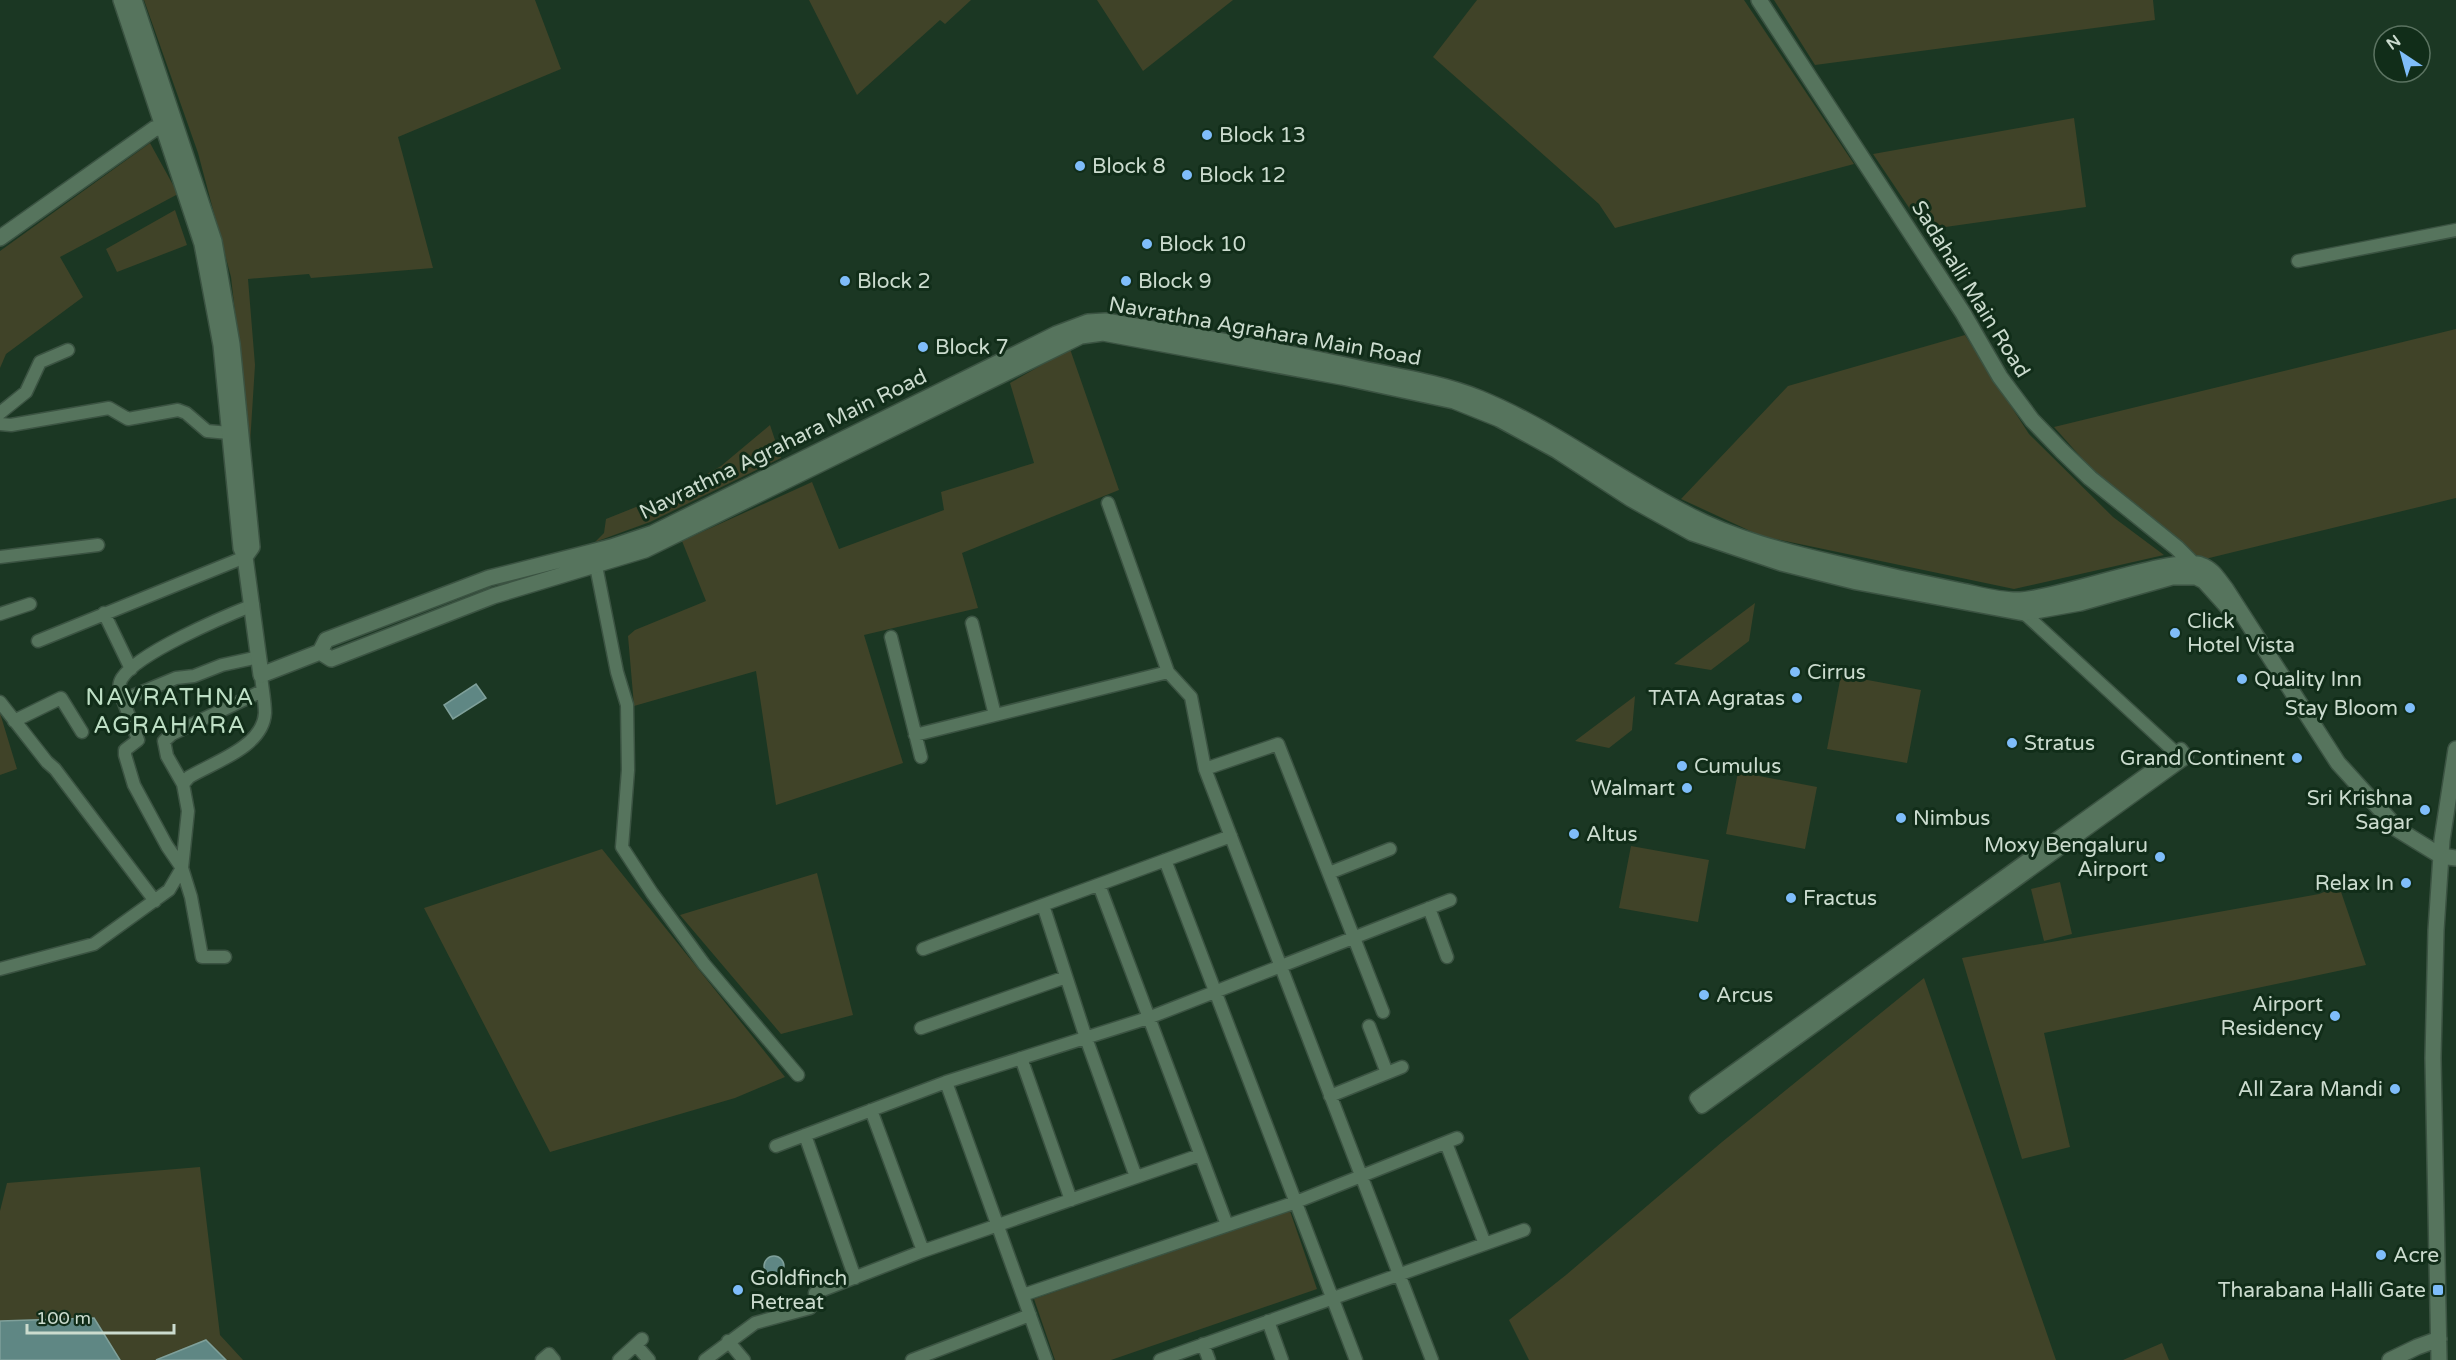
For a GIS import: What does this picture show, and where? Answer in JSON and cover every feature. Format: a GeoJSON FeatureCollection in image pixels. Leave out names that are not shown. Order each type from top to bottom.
{"type":"FeatureCollection","features":[{"type":"Feature","properties":{"kind":"street"},"geometry":{"type":"LineString","coordinates":[[38,641],[245,557],[252,547],[232,344],[214,241],[192,194],[169,125],[121,0]]}},
{"type":"Feature","properties":{"kind":"street"},"geometry":{"type":"LineString","coordinates":[[134,0],[169,125]]}},
{"type":"Feature","properties":{"kind":"street","name":"Sadahalli Main Road"},"geometry":{"type":"LineString","coordinates":[[1759,0],[1956,303],[2006,386],[2032,420],[2090,478],[2177,548],[2258,644],[2338,763],[2398,829],[2448,857]]}},
{"type":"Feature","properties":{"kind":"street"},"geometry":{"type":"LineString","coordinates":[[0,238],[154,129],[169,125]]}},
{"type":"Feature","properties":{"kind":"street"},"geometry":{"type":"LineString","coordinates":[[183,784],[189,777],[241,749],[261,730],[265,713],[253,605],[245,557],[241,548],[221,345],[192,194]]}},
{"type":"Feature","properties":{"kind":"street"},"geometry":{"type":"LineString","coordinates":[[2298,261],[2456,230]]}},
{"type":"Feature","properties":{"kind":"street","name":"Navrathna Agrahara Main Road"},"geometry":{"type":"LineString","coordinates":[[1343,371],[1103,333],[1081,336],[654,546],[596,566],[493,596],[331,659],[320,652],[326,640],[489,578],[611,547],[653,533],[1056,334],[1088,322],[1105,321],[1343,371],[1454,401],[1499,419],[1556,450],[1631,499],[1692,533],[1781,563],[1857,582],[1971,598],[2019,600],[2080,589],[2172,564],[2194,569]]}},
{"type":"Feature","properties":{"kind":"street"},"geometry":{"type":"LineString","coordinates":[[0,413],[26,392],[40,362],[68,350]]}},
{"type":"Feature","properties":{"kind":"street"},"geometry":{"type":"LineString","coordinates":[[0,424],[11,425],[109,408],[128,419],[178,410],[186,413],[207,431],[229,433]]}},
{"type":"Feature","properties":{"kind":"street"},"geometry":{"type":"LineString","coordinates":[[1108,503],[1168,672],[1191,697],[1205,769],[1432,1360]]}},
{"type":"Feature","properties":{"kind":"street"},"geometry":{"type":"LineString","coordinates":[[0,557],[98,545]]}},
{"type":"Feature","properties":{"kind":"street"},"geometry":{"type":"LineString","coordinates":[[596,566],[617,672],[627,705],[628,770],[622,847],[652,893],[704,964],[798,1075]]}},
{"type":"Feature","properties":{"kind":"street","name":"Navrathna Agrahara Main Road"},"geometry":{"type":"LineString","coordinates":[[1971,598],[2024,613],[2080,603],[2172,578],[2194,569]]}},
{"type":"Feature","properties":{"kind":"street"},"geometry":{"type":"LineString","coordinates":[[489,578],[493,596]]}},
{"type":"Feature","properties":{"kind":"street"},"geometry":{"type":"LineString","coordinates":[[0,614],[30,604]]}},
{"type":"Feature","properties":{"kind":"street"},"geometry":{"type":"LineString","coordinates":[[225,957],[202,957],[191,897],[182,868],[167,846],[134,784],[125,750],[138,740],[119,691],[123,677],[134,665],[207,623],[253,605]]}},
{"type":"Feature","properties":{"kind":"street"},"geometry":{"type":"LineString","coordinates":[[1698,1102],[2182,753],[2024,613]]}},
{"type":"Feature","properties":{"kind":"street"},"geometry":{"type":"LineString","coordinates":[[104,614],[131,669]]}},
{"type":"Feature","properties":{"kind":"street"},"geometry":{"type":"LineString","coordinates":[[972,623],[995,715]]}},
{"type":"Feature","properties":{"kind":"street"},"geometry":{"type":"LineString","coordinates":[[891,637],[921,757]]}},
{"type":"Feature","properties":{"kind":"street"},"geometry":{"type":"LineString","coordinates":[[261,675],[320,652]]}},
{"type":"Feature","properties":{"kind":"street"},"geometry":{"type":"LineString","coordinates":[[123,700],[176,678],[194,676],[222,665],[259,657]]}},
{"type":"Feature","properties":{"kind":"street"},"geometry":{"type":"LineString","coordinates":[[915,735],[1168,672]]}},
{"type":"Feature","properties":{"kind":"street"},"geometry":{"type":"LineString","coordinates":[[0,969],[94,944],[169,890],[182,868],[188,811],[183,784],[167,756],[164,741],[172,734],[262,691]]}},
{"type":"Feature","properties":{"kind":"street"},"geometry":{"type":"LineString","coordinates":[[14,721],[61,698],[82,732]]}},
{"type":"Feature","properties":{"kind":"street"},"geometry":{"type":"LineString","coordinates":[[0,702],[46,762],[55,769],[155,901]]}},
{"type":"Feature","properties":{"kind":"street"},"geometry":{"type":"LineString","coordinates":[[1205,769],[1278,744],[1383,1012]]}},
{"type":"Feature","properties":{"kind":"street"},"geometry":{"type":"LineString","coordinates":[[2439,1360],[2433,1058],[2436,930],[2448,857],[2456,749]]}},
{"type":"Feature","properties":{"kind":"street"},"geometry":{"type":"LineString","coordinates":[[923,949],[1231,836]]}},
{"type":"Feature","properties":{"kind":"street"},"geometry":{"type":"LineString","coordinates":[[1329,873],[1390,849]]}},
{"type":"Feature","properties":{"kind":"street"},"geometry":{"type":"LineString","coordinates":[[1165,860],[1356,1360]]}},
{"type":"Feature","properties":{"kind":"street"},"geometry":{"type":"LineString","coordinates":[[1099,885],[1227,1225]]}},
{"type":"Feature","properties":{"kind":"street"},"geometry":{"type":"LineString","coordinates":[[776,1146],[946,1082],[1148,1018],[1450,900]]}},
{"type":"Feature","properties":{"kind":"street"},"geometry":{"type":"LineString","coordinates":[[1043,905],[1086,1038],[1136,1178]]}},
{"type":"Feature","properties":{"kind":"street"},"geometry":{"type":"LineString","coordinates":[[1429,908],[1447,957]]}},
{"type":"Feature","properties":{"kind":"street"},"geometry":{"type":"LineString","coordinates":[[921,1028],[1066,977]]}},
{"type":"Feature","properties":{"kind":"street"},"geometry":{"type":"LineString","coordinates":[[1369,1026],[1387,1073]]}},
{"type":"Feature","properties":{"kind":"street"},"geometry":{"type":"LineString","coordinates":[[1021,1058],[1071,1200]]}},
{"type":"Feature","properties":{"kind":"street"},"geometry":{"type":"LineString","coordinates":[[1330,1096],[1402,1067]]}},
{"type":"Feature","properties":{"kind":"street"},"geometry":{"type":"LineString","coordinates":[[946,1082],[1046,1360]]}},
{"type":"Feature","properties":{"kind":"street"},"geometry":{"type":"LineString","coordinates":[[871,1110],[922,1251]]}},
{"type":"Feature","properties":{"kind":"street"},"geometry":{"type":"LineString","coordinates":[[805,1135],[855,1278]]}},
{"type":"Feature","properties":{"kind":"street"},"geometry":{"type":"LineString","coordinates":[[1023,1295],[1296,1202],[1451,1141],[1485,1244]]}},
{"type":"Feature","properties":{"kind":"street"},"geometry":{"type":"LineString","coordinates":[[815,1293],[922,1251],[1200,1155]]}},
{"type":"Feature","properties":{"kind":"street"},"geometry":{"type":"LineString","coordinates":[[1160,1360],[1524,1230]]}},
{"type":"Feature","properties":{"kind":"street"},"geometry":{"type":"LineString","coordinates":[[705,1360],[755,1323],[810,1308]]}},
{"type":"Feature","properties":{"kind":"street"},"geometry":{"type":"LineString","coordinates":[[912,1360],[1030,1315]]}},
{"type":"Feature","properties":{"kind":"street"},"geometry":{"type":"LineString","coordinates":[[1268,1322],[1282,1360]]}},
{"type":"Feature","properties":{"kind":"street"},"geometry":{"type":"LineString","coordinates":[[2390,1360],[2439,1339]]}},
{"type":"Feature","properties":{"kind":"street"},"geometry":{"type":"LineString","coordinates":[[728,1341],[744,1360]]}},
{"type":"Feature","properties":{"kind":"street"},"geometry":{"type":"LineString","coordinates":[[619,1360],[639,1342],[649,1360]]}},
{"type":"Feature","properties":{"kind":"street"},"geometry":{"type":"LineString","coordinates":[[1203,1344],[1209,1360]]}},
{"type":"Feature","properties":{"kind":"street"},"geometry":{"type":"LineString","coordinates":[[542,1360],[549,1354],[554,1360]]}},
{"type":"Feature","properties":{"kind":"green space"},"geometry":{"type":"Polygon","coordinates":[[[144,0],[535,0],[561,69],[398,137],[433,268],[311,278],[309,274],[248,279],[255,365],[250,444],[231,277],[198,153],[144,0]]]}},
{"type":"Feature","properties":{"kind":"green space"},"geometry":{"type":"Polygon","coordinates":[[[809,0],[971,0],[945,24],[940,20],[857,95],[809,0]]]}},
{"type":"Feature","properties":{"kind":"green space"},"geometry":{"type":"Polygon","coordinates":[[[1097,0],[1233,0],[1143,71],[1097,0]]]}},
{"type":"Feature","properties":{"kind":"green space"},"geometry":{"type":"Polygon","coordinates":[[[1477,0],[1744,0],[1854,164],[1615,228],[1599,204],[1433,57],[1477,0]]]}},
{"type":"Feature","properties":{"kind":"green space"},"geometry":{"type":"Polygon","coordinates":[[[1774,0],[2153,0],[2155,20],[1815,65],[1774,0]]]}},
{"type":"Feature","properties":{"kind":"green space"},"geometry":{"type":"Polygon","coordinates":[[[2074,118],[2086,207],[1924,230],[1873,154],[2074,118]]]}},
{"type":"Feature","properties":{"kind":"green space"},"geometry":{"type":"Polygon","coordinates":[[[150,143],[178,194],[60,257],[83,297],[6,354],[0,368],[0,251],[150,143]]]}},
{"type":"Feature","properties":{"kind":"green space"},"geometry":{"type":"Polygon","coordinates":[[[175,210],[187,245],[117,272],[106,249],[175,210]]]}},
{"type":"Feature","properties":{"kind":"green space"},"geometry":{"type":"Polygon","coordinates":[[[2456,329],[2456,498],[2201,560],[2095,473],[2054,427],[2456,329]]]}},
{"type":"Feature","properties":{"kind":"green space"},"geometry":{"type":"Polygon","coordinates":[[[1965,335],[2029,434],[2113,517],[2164,555],[2014,589],[1761,536],[1681,499],[1788,386],[1965,335]]]}},
{"type":"Feature","properties":{"kind":"green space"},"geometry":{"type":"Polygon","coordinates":[[[1070,349],[1119,490],[962,553],[978,608],[864,635],[903,763],[776,805],[756,671],[634,706],[628,636],[635,630],[706,601],[682,541],[812,482],[839,549],[944,510],[941,492],[1034,463],[1010,383],[1070,349]]]}},
{"type":"Feature","properties":{"kind":"green space"},"geometry":{"type":"Polygon","coordinates":[[[770,425],[781,458],[650,522],[595,542],[604,533],[606,519],[681,489],[721,466],[770,425]]]}},
{"type":"Feature","properties":{"kind":"green space"},"geometry":{"type":"Polygon","coordinates":[[[1755,603],[1749,641],[1711,670],[1674,664],[1755,603]]]}},
{"type":"Feature","properties":{"kind":"green space"},"geometry":{"type":"Polygon","coordinates":[[[1841,675],[1921,690],[1907,763],[1827,749],[1841,675]]]}},
{"type":"Feature","properties":{"kind":"green space"},"geometry":{"type":"Polygon","coordinates":[[[1635,696],[1632,730],[1609,748],[1575,741],[1635,696]]]}},
{"type":"Feature","properties":{"kind":"green space"},"geometry":{"type":"Polygon","coordinates":[[[0,713],[17,769],[0,775],[0,713]]]}},
{"type":"Feature","properties":{"kind":"green space"},"geometry":{"type":"Polygon","coordinates":[[[1738,772],[1817,787],[1805,849],[1726,834],[1738,772]]]}},
{"type":"Feature","properties":{"kind":"green space"},"geometry":{"type":"Polygon","coordinates":[[[1631,846],[1709,860],[1698,922],[1619,908],[1631,846]]]}},
{"type":"Feature","properties":{"kind":"green space"},"geometry":{"type":"Polygon","coordinates":[[[602,849],[785,1077],[735,1098],[550,1152],[424,908],[602,849]]]}},
{"type":"Feature","properties":{"kind":"green space"},"geometry":{"type":"Polygon","coordinates":[[[817,873],[853,1015],[781,1034],[680,915],[817,873]]]}},
{"type":"Feature","properties":{"kind":"green space"},"geometry":{"type":"Polygon","coordinates":[[[2060,882],[2072,934],[2044,941],[2031,889],[2060,882]]]}},
{"type":"Feature","properties":{"kind":"green space"},"geometry":{"type":"Polygon","coordinates":[[[2339,886],[2366,965],[2044,1033],[2070,1147],[2022,1159],[1962,958],[2319,894],[2339,886]]]}},
{"type":"Feature","properties":{"kind":"green space"},"geometry":{"type":"Polygon","coordinates":[[[1924,978],[2056,1360],[1529,1360],[1509,1320],[1566,1275],[1722,1142],[1924,978]]]}},
{"type":"Feature","properties":{"kind":"green space"},"geometry":{"type":"Polygon","coordinates":[[[200,1167],[220,1335],[243,1360],[0,1360],[0,1211],[7,1183],[200,1167]]]}},
{"type":"Feature","properties":{"kind":"green space"},"geometry":{"type":"Polygon","coordinates":[[[1290,1211],[1317,1289],[1111,1360],[1055,1360],[1034,1299],[1290,1211]]]}},
{"type":"Feature","properties":{"kind":"green space"},"geometry":{"type":"Polygon","coordinates":[[[2162,1343],[2169,1360],[2123,1360],[2162,1343]]]}},
{"type":"Feature","properties":{"kind":"water"},"geometry":{"type":"Polygon","coordinates":[[[476,684],[486,698],[453,719],[444,705],[476,684]]]}},
{"type":"Feature","properties":{"kind":"water"},"geometry":{"type":"Polygon","coordinates":[[[774,1256],[781,1259],[784,1266],[781,1273],[774,1276],[767,1273],[764,1266],[767,1259],[774,1256]]]}},
{"type":"Feature","properties":{"kind":"water"},"geometry":{"type":"Polygon","coordinates":[[[94,1318],[120,1360],[0,1360],[0,1321],[94,1318]]]}},
{"type":"Feature","properties":{"kind":"water"},"geometry":{"type":"Polygon","coordinates":[[[206,1340],[226,1360],[156,1360],[206,1340]]]}},
{"type":"Feature","properties":{"kind":"place","name":"Block 13"},"geometry":{"type":"Point","coordinates":[1207,135]}},
{"type":"Feature","properties":{"kind":"place","name":"Block 8"},"geometry":{"type":"Point","coordinates":[1080,166]}},
{"type":"Feature","properties":{"kind":"place","name":"Block 12"},"geometry":{"type":"Point","coordinates":[1187,175]}},
{"type":"Feature","properties":{"kind":"place","name":"Block 10"},"geometry":{"type":"Point","coordinates":[1147,244]}},
{"type":"Feature","properties":{"kind":"place","name":"Block 2"},"geometry":{"type":"Point","coordinates":[845,281]}},
{"type":"Feature","properties":{"kind":"place","name":"Block 9"},"geometry":{"type":"Point","coordinates":[1126,281]}},
{"type":"Feature","properties":{"kind":"place","name":"Block 7"},"geometry":{"type":"Point","coordinates":[923,347]}},
{"type":"Feature","properties":{"kind":"place","name":"Click Hotel Vista"},"geometry":{"type":"Point","coordinates":[2175,633]}},
{"type":"Feature","properties":{"kind":"place","name":"Cirrus"},"geometry":{"type":"Point","coordinates":[1795,672]}},
{"type":"Feature","properties":{"kind":"place","name":"Quality Inn"},"geometry":{"type":"Point","coordinates":[2242,679]}},
{"type":"Feature","properties":{"kind":"place","name":"TATA Agratas"},"geometry":{"type":"Point","coordinates":[1797,698]}},
{"type":"Feature","properties":{"kind":"place","name":"Stay Bloom"},"geometry":{"type":"Point","coordinates":[2410,708]}},
{"type":"Feature","properties":{"kind":"place","name":"Stratus"},"geometry":{"type":"Point","coordinates":[2012,743]}},
{"type":"Feature","properties":{"kind":"place","name":"Grand Continent"},"geometry":{"type":"Point","coordinates":[2297,758]}},
{"type":"Feature","properties":{"kind":"place","name":"Cumulus"},"geometry":{"type":"Point","coordinates":[1682,766]}},
{"type":"Feature","properties":{"kind":"place","name":"Walmart"},"geometry":{"type":"Point","coordinates":[1687,788]}},
{"type":"Feature","properties":{"kind":"place","name":"Sri Krishna Sagar"},"geometry":{"type":"Point","coordinates":[2425,810]}},
{"type":"Feature","properties":{"kind":"place","name":"Nimbus"},"geometry":{"type":"Point","coordinates":[1901,818]}},
{"type":"Feature","properties":{"kind":"place","name":"Altus"},"geometry":{"type":"Point","coordinates":[1574,834]}},
{"type":"Feature","properties":{"kind":"place","name":"Moxy Bengaluru Airport"},"geometry":{"type":"Point","coordinates":[2160,857]}},
{"type":"Feature","properties":{"kind":"place","name":"Relax In"},"geometry":{"type":"Point","coordinates":[2406,883]}},
{"type":"Feature","properties":{"kind":"place","name":"Fractus"},"geometry":{"type":"Point","coordinates":[1791,898]}},
{"type":"Feature","properties":{"kind":"place","name":"Arcus"},"geometry":{"type":"Point","coordinates":[1704,995]}},
{"type":"Feature","properties":{"kind":"place","name":"Airport Residency"},"geometry":{"type":"Point","coordinates":[2335,1016]}},
{"type":"Feature","properties":{"kind":"place","name":"All Zara Mandi"},"geometry":{"type":"Point","coordinates":[2395,1089]}},
{"type":"Feature","properties":{"kind":"place","name":"Acre"},"geometry":{"type":"Point","coordinates":[2381,1255]}},
{"type":"Feature","properties":{"kind":"place","name":"Goldfinch Retreat"},"geometry":{"type":"Point","coordinates":[738,1290]}},
{"type":"Feature","properties":{"kind":"place","name":"Tharabana Halli Gate"},"geometry":{"type":"Point","coordinates":[2438,1290]}},
{"type":"Feature","properties":{"kind":"district","name":"NAVRATHNA AGRAHARA"},"geometry":{"type":"Point","coordinates":[170,711]}}]}
